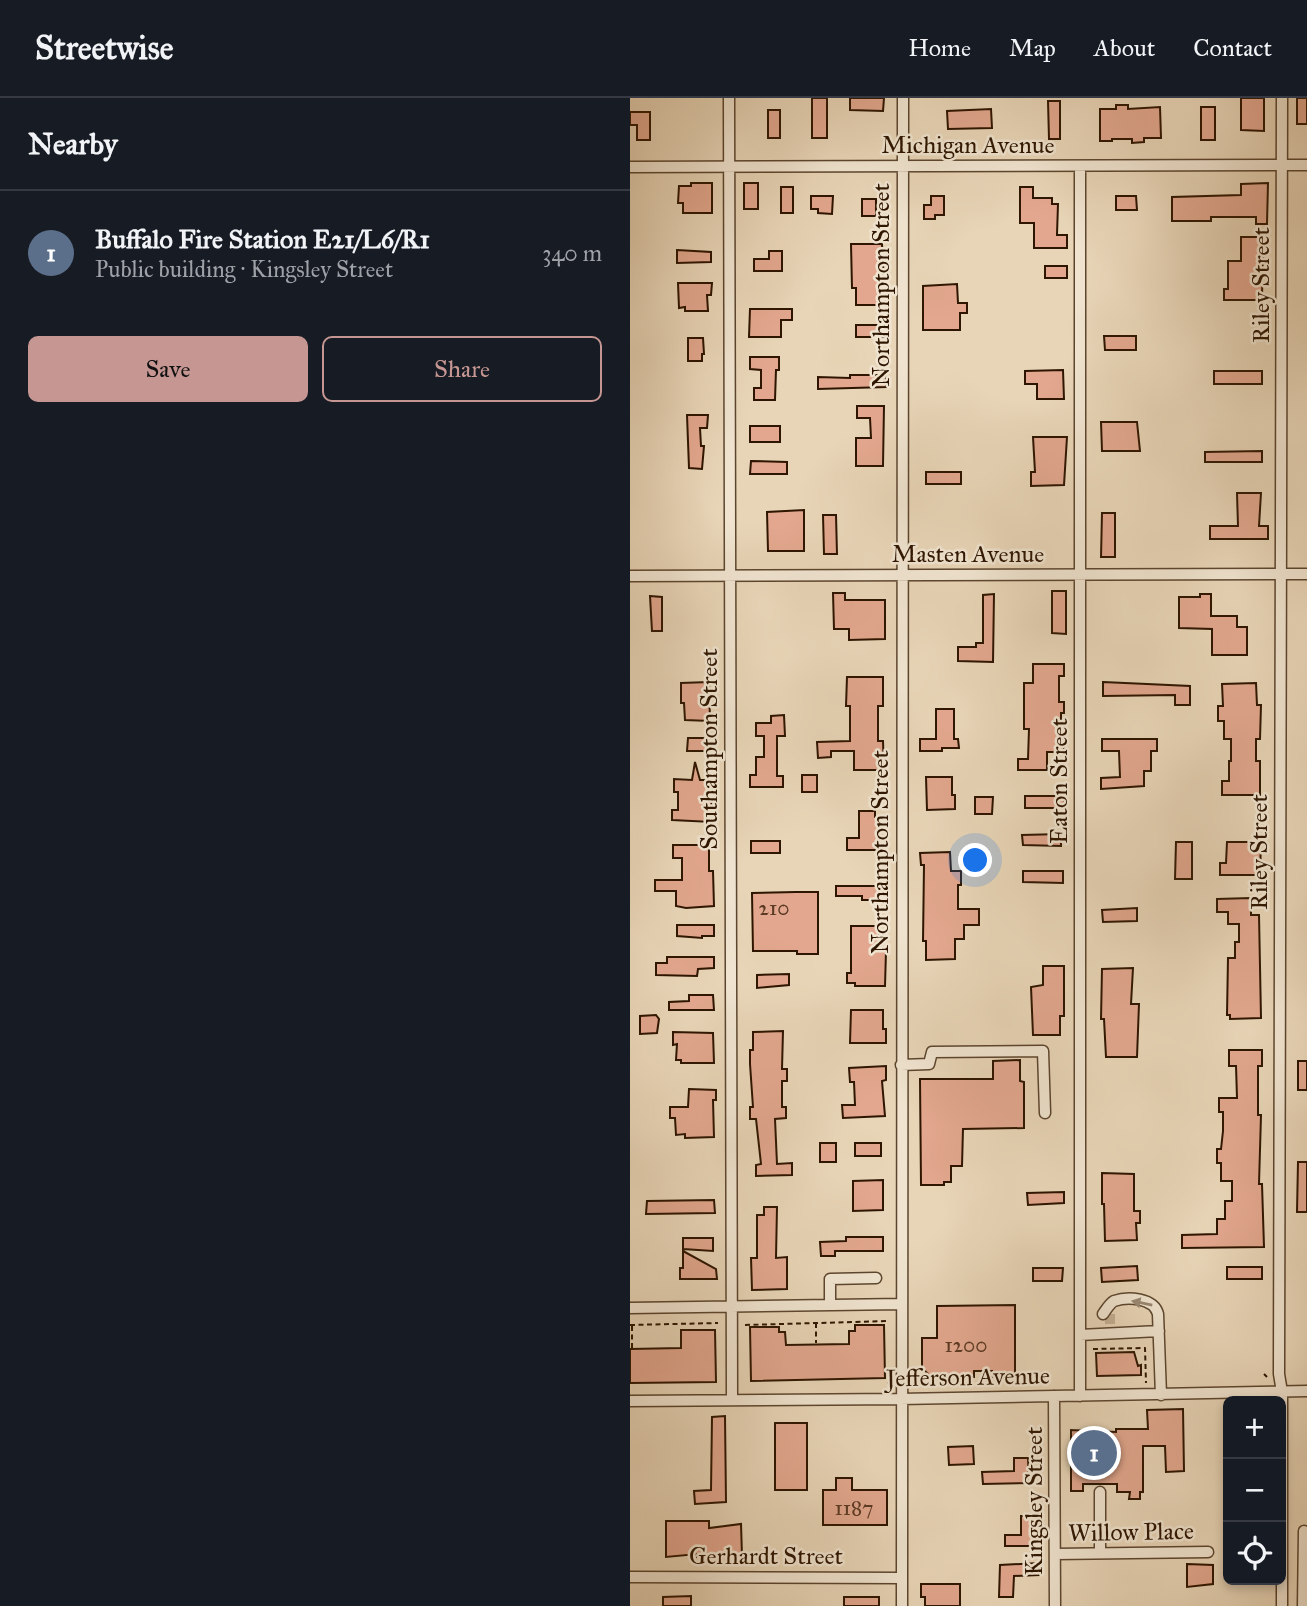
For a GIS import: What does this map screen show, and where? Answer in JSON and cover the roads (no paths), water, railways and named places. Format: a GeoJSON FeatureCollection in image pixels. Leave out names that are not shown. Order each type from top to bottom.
{"type":"FeatureCollection","features":[{"type":"Feature","properties":{"kind":"street","name":"Southampton Street"},"geometry":{"type":"LineString","coordinates":[[729,98],[732,1400]]}},
{"type":"Feature","properties":{"kind":"street","name":"Northampton Street"},"geometry":{"type":"LineString","coordinates":[[902,98],[902,1606]]}},
{"type":"Feature","properties":{"kind":"street","name":"Riley Street"},"geometry":{"type":"LineString","coordinates":[[1282,98],[1279,1280],[1282,1522]]}},
{"type":"Feature","properties":{"kind":"street","name":"Michigan Avenue"},"geometry":{"type":"LineString","coordinates":[[630,167],[1307,165]]}},
{"type":"Feature","properties":{"kind":"street","name":"Eaton Street"},"geometry":{"type":"LineString","coordinates":[[1080,166],[1080,1396]]}},
{"type":"Feature","properties":{"kind":"street","name":"Masten Avenue"},"geometry":{"type":"LineString","coordinates":[[630,576],[1307,574]]}},
{"type":"Feature","properties":{"kind":"street"},"geometry":{"type":"LineString","coordinates":[[901,1065],[929,1064],[932,1052],[1043,1051],[1045,1113]]}},
{"type":"Feature","properties":{"kind":"street"},"geometry":{"type":"LineString","coordinates":[[830,1304],[830,1279],[876,1278]]}},
{"type":"Feature","properties":{"kind":"street"},"geometry":{"type":"LineString","coordinates":[[1107,1322],[1114,1301],[1148,1301],[1157,1310],[1161,1395]]}},
{"type":"Feature","properties":{"kind":"street"},"geometry":{"type":"LineString","coordinates":[[630,1308],[902,1304]]}},
{"type":"Feature","properties":{"kind":"street"},"geometry":{"type":"LineString","coordinates":[[1080,1335],[1107,1322],[1159,1331]]}},
{"type":"Feature","properties":{"kind":"street","name":"Jefferson Avenue"},"geometry":{"type":"LineString","coordinates":[[630,1401],[1307,1391]]}},
{"type":"Feature","properties":{"kind":"street","name":"Kingsley Street"},"geometry":{"type":"LineString","coordinates":[[1054,1396],[1055,1606]]}},
{"type":"Feature","properties":{"kind":"street"},"geometry":{"type":"LineString","coordinates":[[1100,1492],[1100,1553]]}},
{"type":"Feature","properties":{"kind":"street"},"geometry":{"type":"LineString","coordinates":[[1286,1531],[1306,1531],[1303,1606]]}},
{"type":"Feature","properties":{"kind":"street","name":"Willow Place"},"geometry":{"type":"LineString","coordinates":[[1055,1554],[1208,1552]]}},
{"type":"Feature","properties":{"kind":"street","name":"Gerhardt Street"},"geometry":{"type":"LineString","coordinates":[[630,1577],[902,1578]]}},
{"type":"Feature","properties":{"kind":"street","name":"Riley Street"},"geometry":{"type":"LineString","coordinates":[[1282,1585],[1282,1606]]}},
{"type":"Feature","properties":{"kind":"tunnel"},"geometry":{"type":"LineString","coordinates":[[1110,1314],[1110,1324]]}},
{"type":"Feature","properties":{"kind":"place","name":"Buffalo Fire Station E21/L6/R1"},"geometry":{"type":"Point","coordinates":[1094,1453]}}]}
